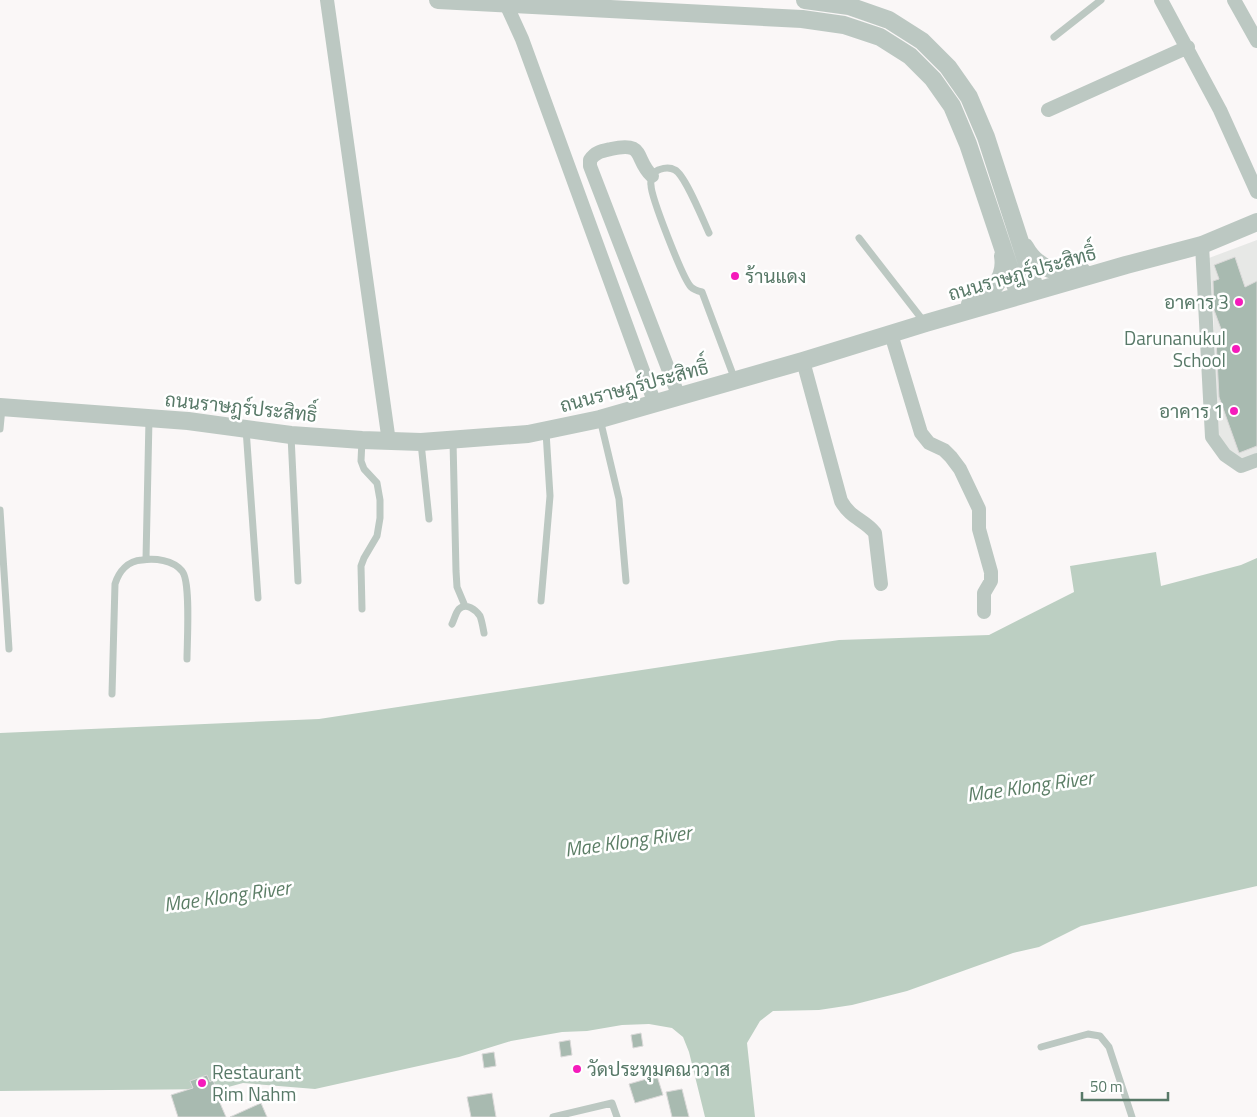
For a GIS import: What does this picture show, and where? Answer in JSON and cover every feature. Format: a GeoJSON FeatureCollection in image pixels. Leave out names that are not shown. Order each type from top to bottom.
{"type":"FeatureCollection","features":[{"type":"Feature","properties":{"kind":"street"},"geometry":{"type":"LineString","coordinates":[[327,0],[389,442]]}},
{"type":"Feature","properties":{"kind":"street"},"geometry":{"type":"LineString","coordinates":[[438,0],[512,2],[802,19],[844,25],[880,37],[910,56],[933,79],[952,106],[968,144],[1019,296]]}},
{"type":"Feature","properties":{"kind":"street"},"geometry":{"type":"LineString","coordinates":[[805,0],[849,6],[888,20],[922,41],[948,67],[969,97],[986,137],[1036,291]]}},
{"type":"Feature","properties":{"kind":"street"},"geometry":{"type":"LineString","coordinates":[[1161,0],[1220,110],[1257,192]]}},
{"type":"Feature","properties":{"kind":"street"},"geometry":{"type":"LineString","coordinates":[[1234,0],[1257,41]]}},
{"type":"Feature","properties":{"kind":"street"},"geometry":{"type":"LineString","coordinates":[[512,2],[528,56],[655,404]]}},
{"type":"Feature","properties":{"kind":"street"},"geometry":{"type":"LineString","coordinates":[[1048,110],[1188,48]]}},
{"type":"Feature","properties":{"kind":"street"},"geometry":{"type":"LineString","coordinates":[[652,176],[648,172],[641,156],[634,149],[625,146],[598,152],[590,160],[590,166],[679,397]]}},
{"type":"Feature","properties":{"kind":"street","name":"ถนนราษฎร์ประสิทธิ์"},"geometry":{"type":"LineString","coordinates":[[1,407],[148,419],[188,420],[291,435],[389,442],[421,442],[528,434],[600,419],[655,404],[1126,265],[1202,246],[1257,222]]}},
{"type":"Feature","properties":{"kind":"street"},"geometry":{"type":"LineString","coordinates":[[1017,231],[1029,254],[1036,261],[1046,268],[1062,273],[1126,265]]}},
{"type":"Feature","properties":{"kind":"street"},"geometry":{"type":"LineString","coordinates":[[926,323],[985,296],[996,284],[1004,270],[999,236]]}},
{"type":"Feature","properties":{"kind":"street"},"geometry":{"type":"LineString","coordinates":[[1202,246],[1212,437],[1225,455],[1241,466],[1257,460]]}},
{"type":"Feature","properties":{"kind":"street"},"geometry":{"type":"LineString","coordinates":[[892,334],[921,433],[929,443],[944,450],[951,457],[960,469],[979,509],[979,529],[991,572],[991,581],[984,593],[984,612]]}},
{"type":"Feature","properties":{"kind":"street"},"geometry":{"type":"LineString","coordinates":[[803,361],[841,501],[845,509],[875,533],[881,584]]}},
{"type":"Feature","properties":{"kind":"lane"},"geometry":{"type":"LineString","coordinates":[[1054,37],[1101,0]]}},
{"type":"Feature","properties":{"kind":"lane"},"geometry":{"type":"LineString","coordinates":[[709,233],[682,176],[674,169],[659,169],[653,173],[650,184],[653,198],[673,249],[692,288],[702,292],[736,380]]}},
{"type":"Feature","properties":{"kind":"lane"},"geometry":{"type":"LineString","coordinates":[[859,238],[926,323]]}},
{"type":"Feature","properties":{"kind":"lane"},"geometry":{"type":"LineString","coordinates":[[0,429],[1,407]]}},
{"type":"Feature","properties":{"kind":"lane"},"geometry":{"type":"LineString","coordinates":[[146,559],[148,419]]}},
{"type":"Feature","properties":{"kind":"lane"},"geometry":{"type":"LineString","coordinates":[[600,419],[619,499],[626,581]]}},
{"type":"Feature","properties":{"kind":"lane"},"geometry":{"type":"LineString","coordinates":[[246,428],[258,598]]}},
{"type":"Feature","properties":{"kind":"lane"},"geometry":{"type":"LineString","coordinates":[[541,601],[550,496],[546,430]]}},
{"type":"Feature","properties":{"kind":"lane"},"geometry":{"type":"LineString","coordinates":[[291,435],[298,581]]}},
{"type":"Feature","properties":{"kind":"lane"},"geometry":{"type":"LineString","coordinates":[[362,440],[361,461],[364,469],[377,483],[380,500],[380,518],[378,536],[366,553],[361,566],[362,609]]}},
{"type":"Feature","properties":{"kind":"lane"},"geometry":{"type":"LineString","coordinates":[[453,440],[457,587],[465,606],[475,610],[480,617],[484,633]]}},
{"type":"Feature","properties":{"kind":"lane"},"geometry":{"type":"LineString","coordinates":[[421,442],[429,519]]}},
{"type":"Feature","properties":{"kind":"lane"},"geometry":{"type":"LineString","coordinates":[[0,510],[9,649]]}},
{"type":"Feature","properties":{"kind":"lane"},"geometry":{"type":"LineString","coordinates":[[112,694],[115,584],[118,574],[125,567],[139,560],[164,560],[182,571],[187,584],[187,658]]}},
{"type":"Feature","properties":{"kind":"lane"},"geometry":{"type":"LineString","coordinates":[[452,624],[458,610],[465,606]]}},
{"type":"Feature","properties":{"kind":"lane"},"geometry":{"type":"LineString","coordinates":[[1041,1047],[1088,1034],[1100,1036],[1109,1047],[1132,1117]]}},
{"type":"Feature","properties":{"kind":"lane"},"geometry":{"type":"LineString","coordinates":[[553,1117],[612,1103],[618,1117]]}},
{"type":"Feature","properties":{"kind":"shaded area","name":"Darunanukul School"},"geometry":{"type":"Polygon","coordinates":[[[1257,240],[1257,466],[1240,471],[1218,438],[1209,258],[1257,240]]]}},
{"type":"Feature","properties":{"kind":"water","name":"Mae Klong River"},"geometry":{"type":"Polygon","coordinates":[[[1156,552],[1161,586],[1241,565],[1257,558],[1257,886],[1081,926],[1039,947],[1013,953],[907,991],[852,1005],[819,1010],[773,1011],[760,1021],[747,1043],[755,1117],[705,1117],[689,1052],[683,1037],[672,1028],[649,1024],[562,1032],[511,1041],[459,1057],[315,1089],[243,1083],[221,1089],[0,1091],[0,733],[319,719],[839,640],[989,635],[1074,592],[1070,566],[1156,552]]]}},
{"type":"Feature","properties":{"kind":"building","name":"Darunanukul School"},"geometry":{"type":"Polygon","coordinates":[[[1235,257],[1245,287],[1257,281],[1257,446],[1239,453],[1219,397],[1216,340],[1224,337],[1214,310],[1213,281],[1219,279],[1214,265],[1235,257]]]}},
{"type":"Feature","properties":{"kind":"building"},"geometry":{"type":"Polygon","coordinates":[[[641,1033],[643,1046],[633,1048],[631,1035],[641,1033]]]}},
{"type":"Feature","properties":{"kind":"building"},"geometry":{"type":"Polygon","coordinates":[[[570,1040],[572,1055],[561,1057],[559,1042],[570,1040]]]}},
{"type":"Feature","properties":{"kind":"building"},"geometry":{"type":"Polygon","coordinates":[[[494,1052],[496,1066],[484,1068],[482,1054],[494,1052]]]}},
{"type":"Feature","properties":{"kind":"building"},"geometry":{"type":"Polygon","coordinates":[[[207,1075],[210,1082],[213,1080],[219,1096],[217,1096],[226,1117],[178,1117],[171,1095],[193,1088],[190,1081],[207,1075]]]}},
{"type":"Feature","properties":{"kind":"building"},"geometry":{"type":"Polygon","coordinates":[[[657,1076],[663,1095],[635,1103],[629,1084],[657,1076]]]}},
{"type":"Feature","properties":{"kind":"building"},"geometry":{"type":"Polygon","coordinates":[[[682,1089],[689,1117],[672,1117],[666,1092],[682,1089]]]}},
{"type":"Feature","properties":{"kind":"building"},"geometry":{"type":"Polygon","coordinates":[[[492,1093],[496,1117],[471,1117],[467,1097],[492,1093]]]}},
{"type":"Feature","properties":{"kind":"building"},"geometry":{"type":"Polygon","coordinates":[[[261,1103],[267,1117],[230,1117],[261,1103]]]}},
{"type":"Feature","properties":{"kind":"place","name":"ร้านแดง"},"geometry":{"type":"Point","coordinates":[735,276]}},
{"type":"Feature","properties":{"kind":"place","name":"อาคาร 3"},"geometry":{"type":"Point","coordinates":[1239,302]}},
{"type":"Feature","properties":{"kind":"place","name":"Darunanukul School"},"geometry":{"type":"Point","coordinates":[1236,349]}},
{"type":"Feature","properties":{"kind":"place","name":"อาคาร 1"},"geometry":{"type":"Point","coordinates":[1234,411]}},
{"type":"Feature","properties":{"kind":"place","name":"วัดประทุมคณาวาส"},"geometry":{"type":"Point","coordinates":[577,1069]}},
{"type":"Feature","properties":{"kind":"place","name":"Restaurant Rim Nahm"},"geometry":{"type":"Point","coordinates":[202,1083]}}]}
